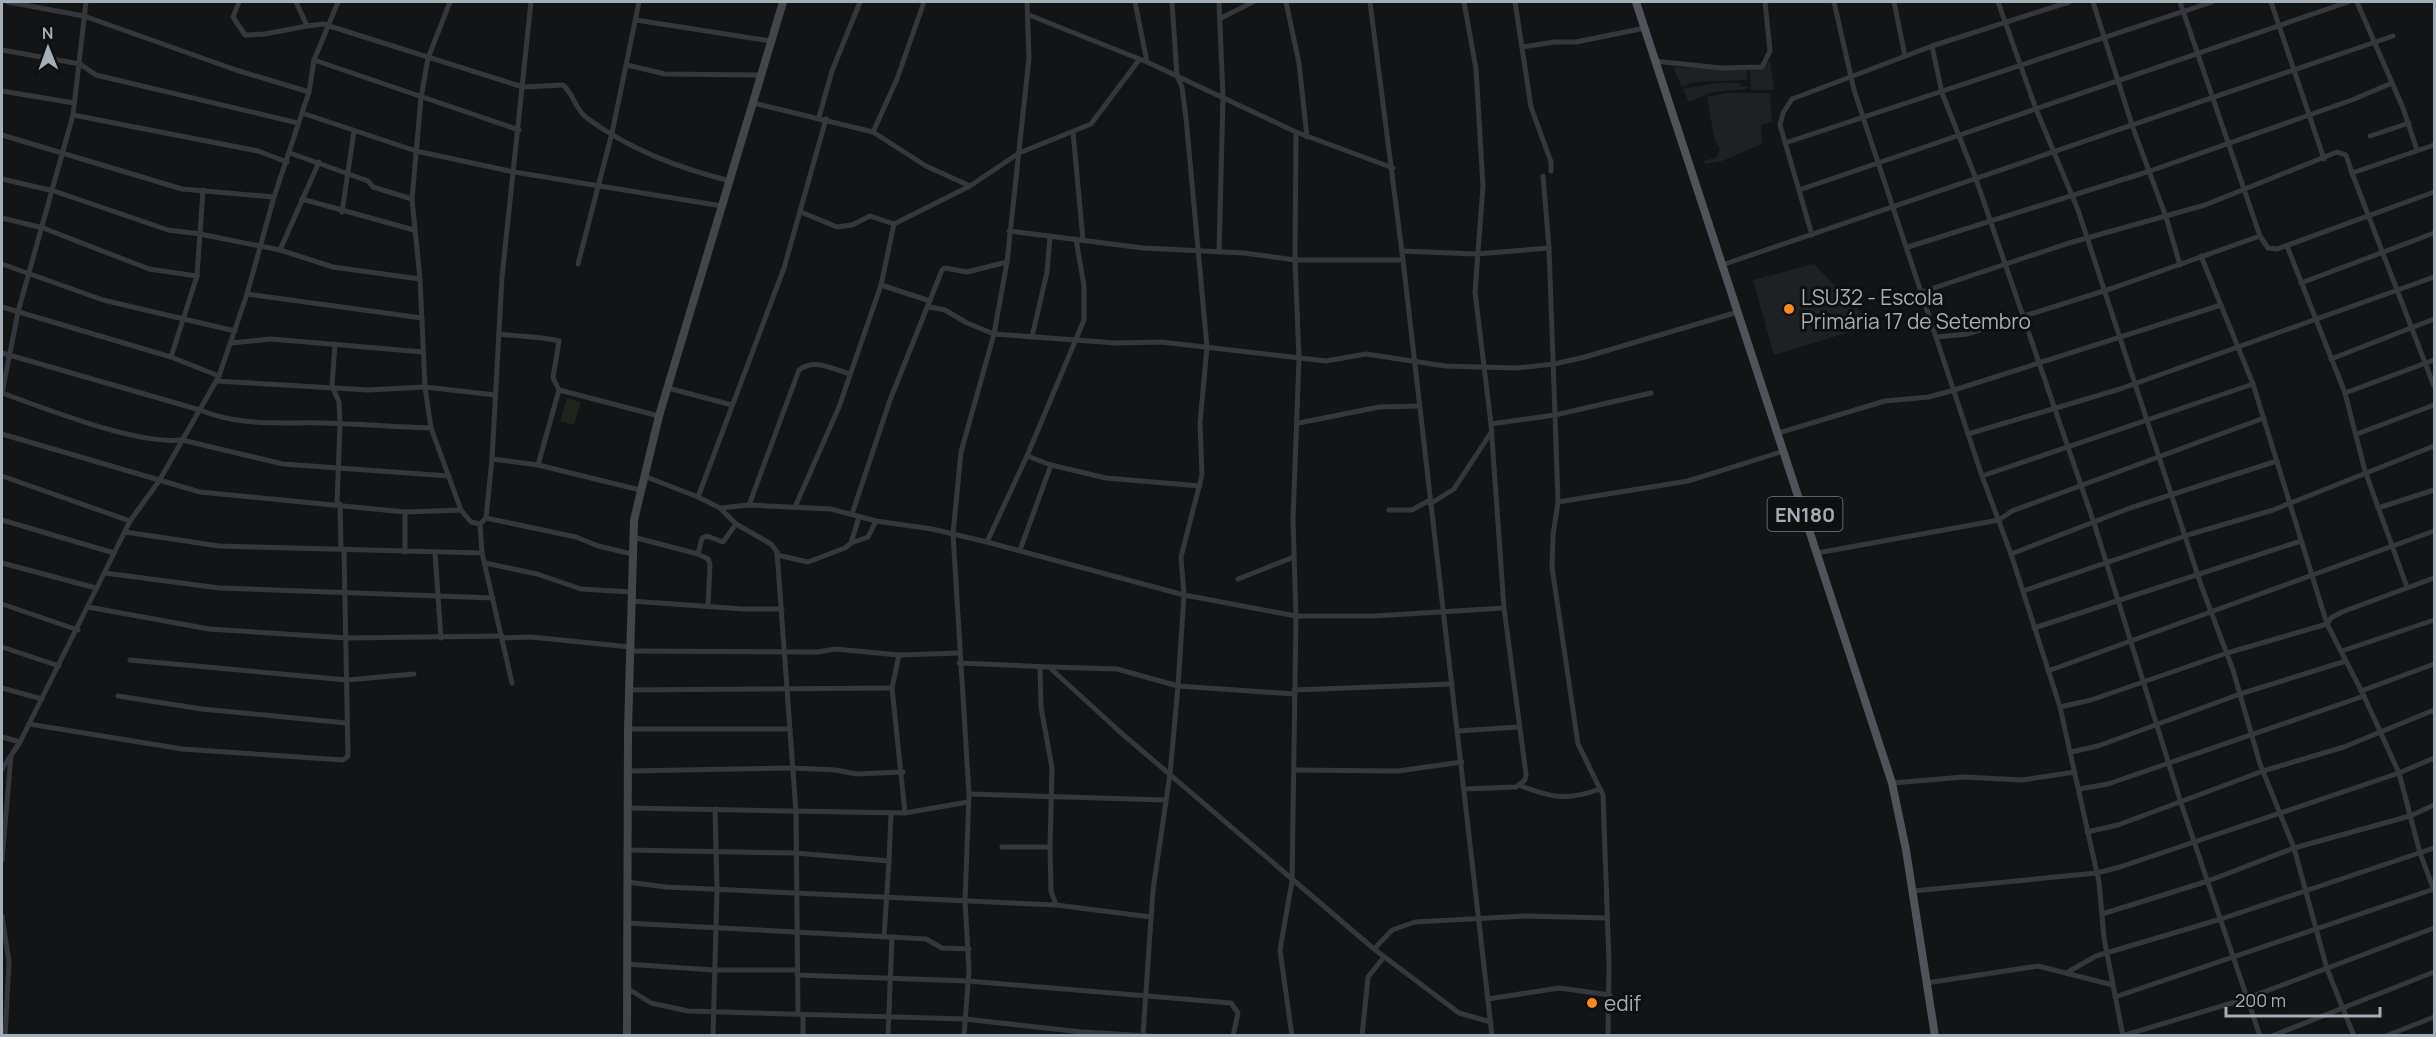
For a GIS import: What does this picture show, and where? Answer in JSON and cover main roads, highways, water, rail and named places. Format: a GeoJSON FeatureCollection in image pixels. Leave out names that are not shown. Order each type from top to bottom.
{"type":"FeatureCollection","features":[{"type":"Feature","properties":{"kind":"main road","name":"EN180"},"geometry":{"type":"LineString","coordinates":[[1636,2],[1892,783],[1935,1035]]}},
{"type":"Feature","properties":{"kind":"place","name":"LSU32 - Escola Primária 17 de Setembro"},"geometry":{"type":"Point","coordinates":[1789,309]}},
{"type":"Feature","properties":{"kind":"place","name":"edif"},"geometry":{"type":"Point","coordinates":[1592,1003]}}]}
